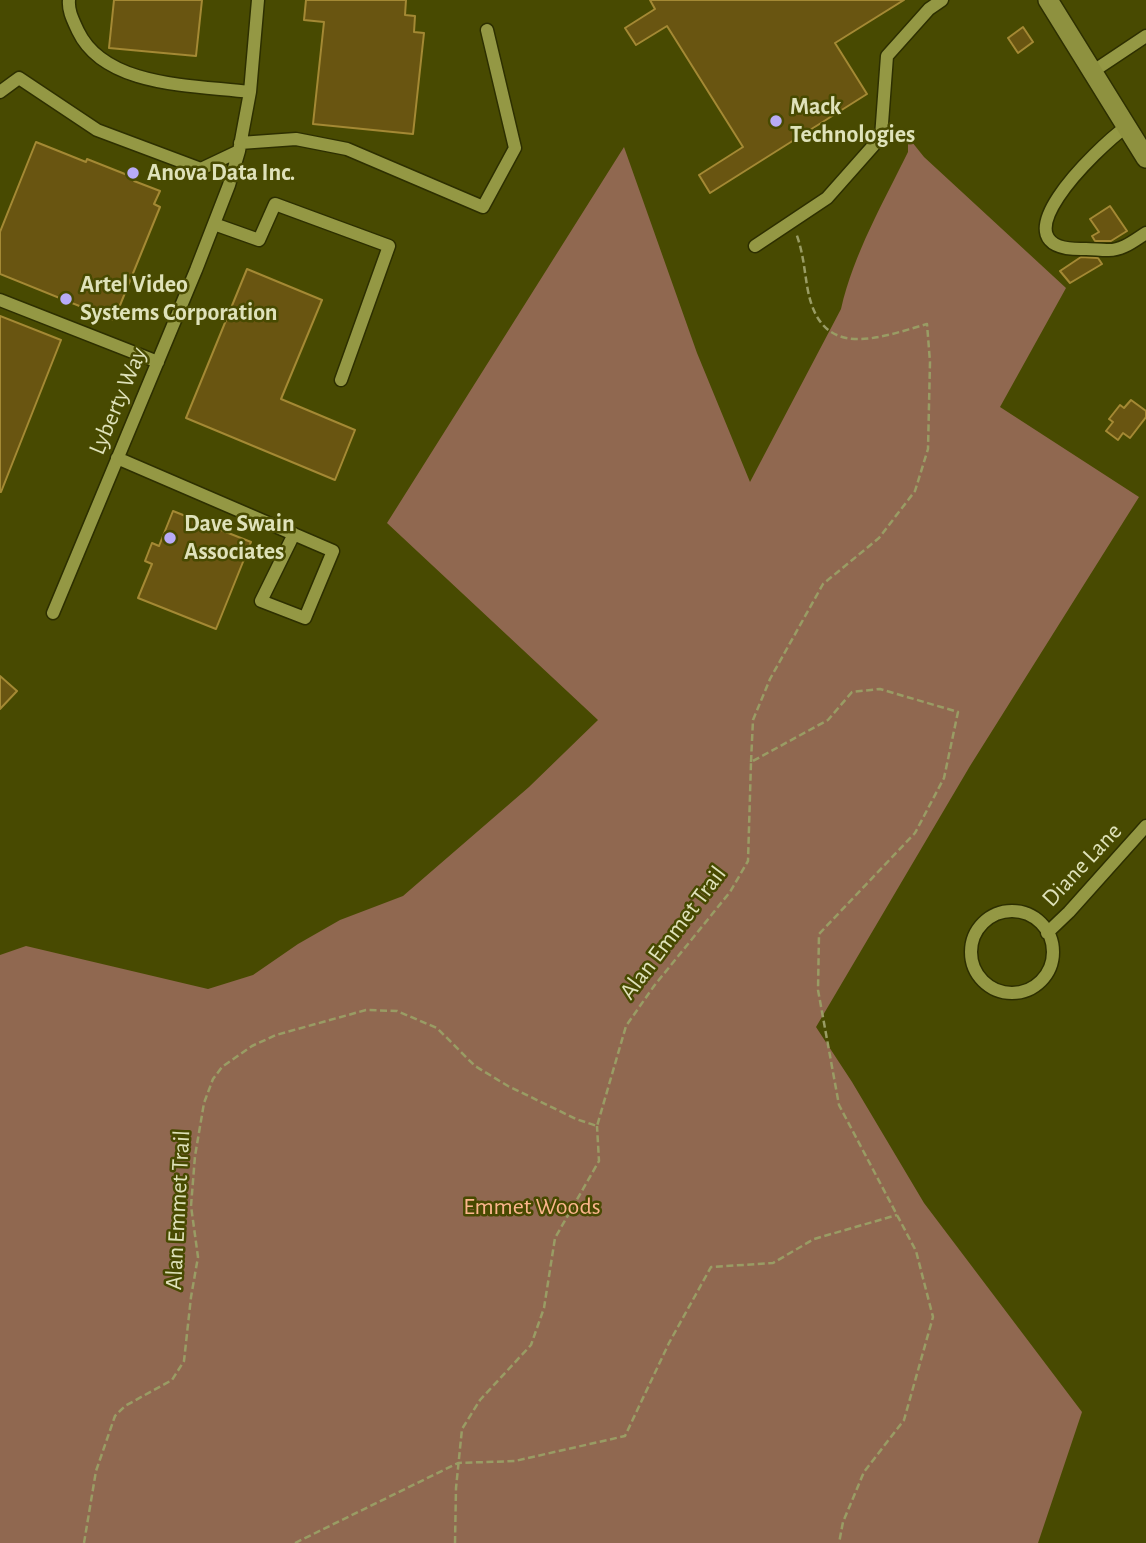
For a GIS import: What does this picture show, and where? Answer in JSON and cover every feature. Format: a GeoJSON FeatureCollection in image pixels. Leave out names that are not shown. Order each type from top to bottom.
{"type":"FeatureCollection","features":[{"type":"Feature","properties":{"kind":"main road"},"geometry":{"type":"LineString","coordinates":[[1048,0],[1146,158]]}},
{"type":"Feature","properties":{"kind":"street"},"geometry":{"type":"LineString","coordinates":[[69,0],[68,8],[82,38],[94,55],[132,76],[250,92]]}},
{"type":"Feature","properties":{"kind":"street","name":"Lyberty Way"},"geometry":{"type":"LineString","coordinates":[[53,612],[229,185],[250,92],[258,0]]}},
{"type":"Feature","properties":{"kind":"street"},"geometry":{"type":"LineString","coordinates":[[755,246],[827,198],[881,137],[887,56],[929,9],[942,0]]}},
{"type":"Feature","properties":{"kind":"street"},"geometry":{"type":"LineString","coordinates":[[0,92],[19,78],[97,130],[201,169],[239,147],[296,139],[347,149],[483,207],[515,148],[487,30]]}},
{"type":"Feature","properties":{"kind":"street"},"geometry":{"type":"LineString","coordinates":[[1092,72],[1146,36]]}},
{"type":"Feature","properties":{"kind":"street"},"geometry":{"type":"LineString","coordinates":[[1126,127],[1085,163],[1058,198],[1046,221],[1046,233],[1054,245],[1064,249],[1106,251],[1121,248],[1146,233]]}},
{"type":"Feature","properties":{"kind":"street"},"geometry":{"type":"LineString","coordinates":[[214,224],[259,240],[275,204],[390,246],[341,380]]}},
{"type":"Feature","properties":{"kind":"street"},"geometry":{"type":"LineString","coordinates":[[0,300],[158,362]]}},
{"type":"Feature","properties":{"kind":"street"},"geometry":{"type":"LineString","coordinates":[[117,458],[294,534],[333,551],[305,618],[261,601],[294,534]]}},
{"type":"Feature","properties":{"kind":"street","name":"Diane Lane"},"geometry":{"type":"LineString","coordinates":[[1047,933],[1146,826]]}},
{"type":"Feature","properties":{"kind":"street","name":"Diane Lane"},"geometry":{"type":"LineString","coordinates":[[1008,911],[1022,912],[1035,918],[1047,933],[1053,954],[1050,967],[1044,978],[1034,986],[1022,992],[1008,993],[985,982],[976,972],[971,947],[975,934],[983,923],[995,915],[1008,911]]}},
{"type":"Feature","properties":{"kind":"path","name":"Alan Emmet Trail"},"geometry":{"type":"LineString","coordinates":[[84,1543],[96,1471],[115,1416],[125,1406],[172,1380],[184,1361],[198,1257],[191,1206],[195,1156],[204,1103],[213,1079],[222,1067],[252,1046],[276,1035],[366,1010],[397,1011],[437,1028],[475,1066],[508,1086],[576,1119],[597,1126],[626,1026],[654,986],[730,892],[748,861],[753,720],[770,679],[822,584],[878,538],[915,491],[928,449],[930,375],[927,324],[854,341],[837,337],[825,328],[808,293],[803,254],[791,222]]}},
{"type":"Feature","properties":{"kind":"path"},"geometry":{"type":"LineString","coordinates":[[751,762],[828,720],[852,692],[880,689],[958,712],[944,778],[915,833],[819,934],[818,990],[839,1105],[916,1251],[933,1317],[904,1420],[864,1472],[844,1522],[839,1543]]}},
{"type":"Feature","properties":{"kind":"path"},"geometry":{"type":"LineString","coordinates":[[455,1543],[456,1488],[462,1429],[480,1400],[530,1345],[544,1308],[555,1238],[598,1161],[597,1126]]}},
{"type":"Feature","properties":{"kind":"path"},"geometry":{"type":"LineString","coordinates":[[295,1543],[458,1463],[515,1461],[625,1436],[669,1343],[710,1267],[773,1262],[814,1239],[897,1215]]}},
{"type":"Feature","properties":{"kind":"green space","name":"Emmet Woods"},"geometry":{"type":"Polygon","coordinates":[[[908,137],[924,157],[1066,288],[1000,407],[1139,497],[970,766],[816,1027],[924,1203],[1082,1412],[1038,1543],[0,1543],[0,955],[26,946],[208,989],[253,975],[298,944],[340,920],[403,896],[529,787],[598,720],[387,523],[624,147],[697,353],[750,482],[841,309],[861,248],[908,152],[908,137]]]}},
{"type":"Feature","properties":{"kind":"building"},"geometry":{"type":"Polygon","coordinates":[[[114,0],[202,0],[196,56],[109,48],[114,0]]]}},
{"type":"Feature","properties":{"kind":"building"},"geometry":{"type":"Polygon","coordinates":[[[306,0],[406,0],[405,15],[415,16],[414,32],[424,33],[413,134],[313,124],[324,22],[304,20],[306,0]]]}},
{"type":"Feature","properties":{"kind":"building","name":"Mack Technologies"},"geometry":{"type":"Polygon","coordinates":[[[650,0],[904,0],[835,43],[867,94],[710,193],[699,175],[743,147],[667,26],[636,45],[625,28],[655,9],[650,0]]]}},
{"type":"Feature","properties":{"kind":"building"},"geometry":{"type":"Polygon","coordinates":[[[1023,27],[1033,42],[1018,53],[1008,38],[1023,27]]]}},
{"type":"Feature","properties":{"kind":"building"},"geometry":{"type":"Polygon","coordinates":[[[36,142],[86,162],[87,159],[160,191],[154,204],[160,207],[114,320],[0,274],[0,232],[36,142]]]}},
{"type":"Feature","properties":{"kind":"building"},"geometry":{"type":"Polygon","coordinates":[[[1110,206],[1127,231],[1111,241],[1095,241],[1092,236],[1099,232],[1090,219],[1110,206]]]}},
{"type":"Feature","properties":{"kind":"building"},"geometry":{"type":"Polygon","coordinates":[[[1081,257],[1098,258],[1102,264],[1070,283],[1060,271],[1081,257]]]}},
{"type":"Feature","properties":{"kind":"building"},"geometry":{"type":"Polygon","coordinates":[[[247,269],[322,300],[281,399],[355,430],[335,480],[186,418],[247,269]]]}},
{"type":"Feature","properties":{"kind":"building"},"geometry":{"type":"Polygon","coordinates":[[[0,316],[61,340],[1,492],[0,492],[0,316]]]}},
{"type":"Feature","properties":{"kind":"building"},"geometry":{"type":"Polygon","coordinates":[[[1131,400],[1146,411],[1146,417],[1130,438],[1123,433],[1118,440],[1106,431],[1113,422],[1109,419],[1120,405],[1124,408],[1131,400]]]}},
{"type":"Feature","properties":{"kind":"building"},"geometry":{"type":"Polygon","coordinates":[[[173,511],[251,542],[216,629],[138,598],[152,564],[145,561],[152,543],[159,546],[173,511]]]}},
{"type":"Feature","properties":{"kind":"building"},"geometry":{"type":"Polygon","coordinates":[[[0,676],[17,691],[0,709],[0,676]]]}},
{"type":"Feature","properties":{"kind":"place","name":"Mack Technologies"},"geometry":{"type":"Point","coordinates":[776,121]}},
{"type":"Feature","properties":{"kind":"place","name":"Anova Data Inc."},"geometry":{"type":"Point","coordinates":[133,173]}},
{"type":"Feature","properties":{"kind":"place","name":"Artel Video Systems Corporation"},"geometry":{"type":"Point","coordinates":[66,299]}},
{"type":"Feature","properties":{"kind":"place","name":"Dave Swain Associates"},"geometry":{"type":"Point","coordinates":[170,538]}}]}
